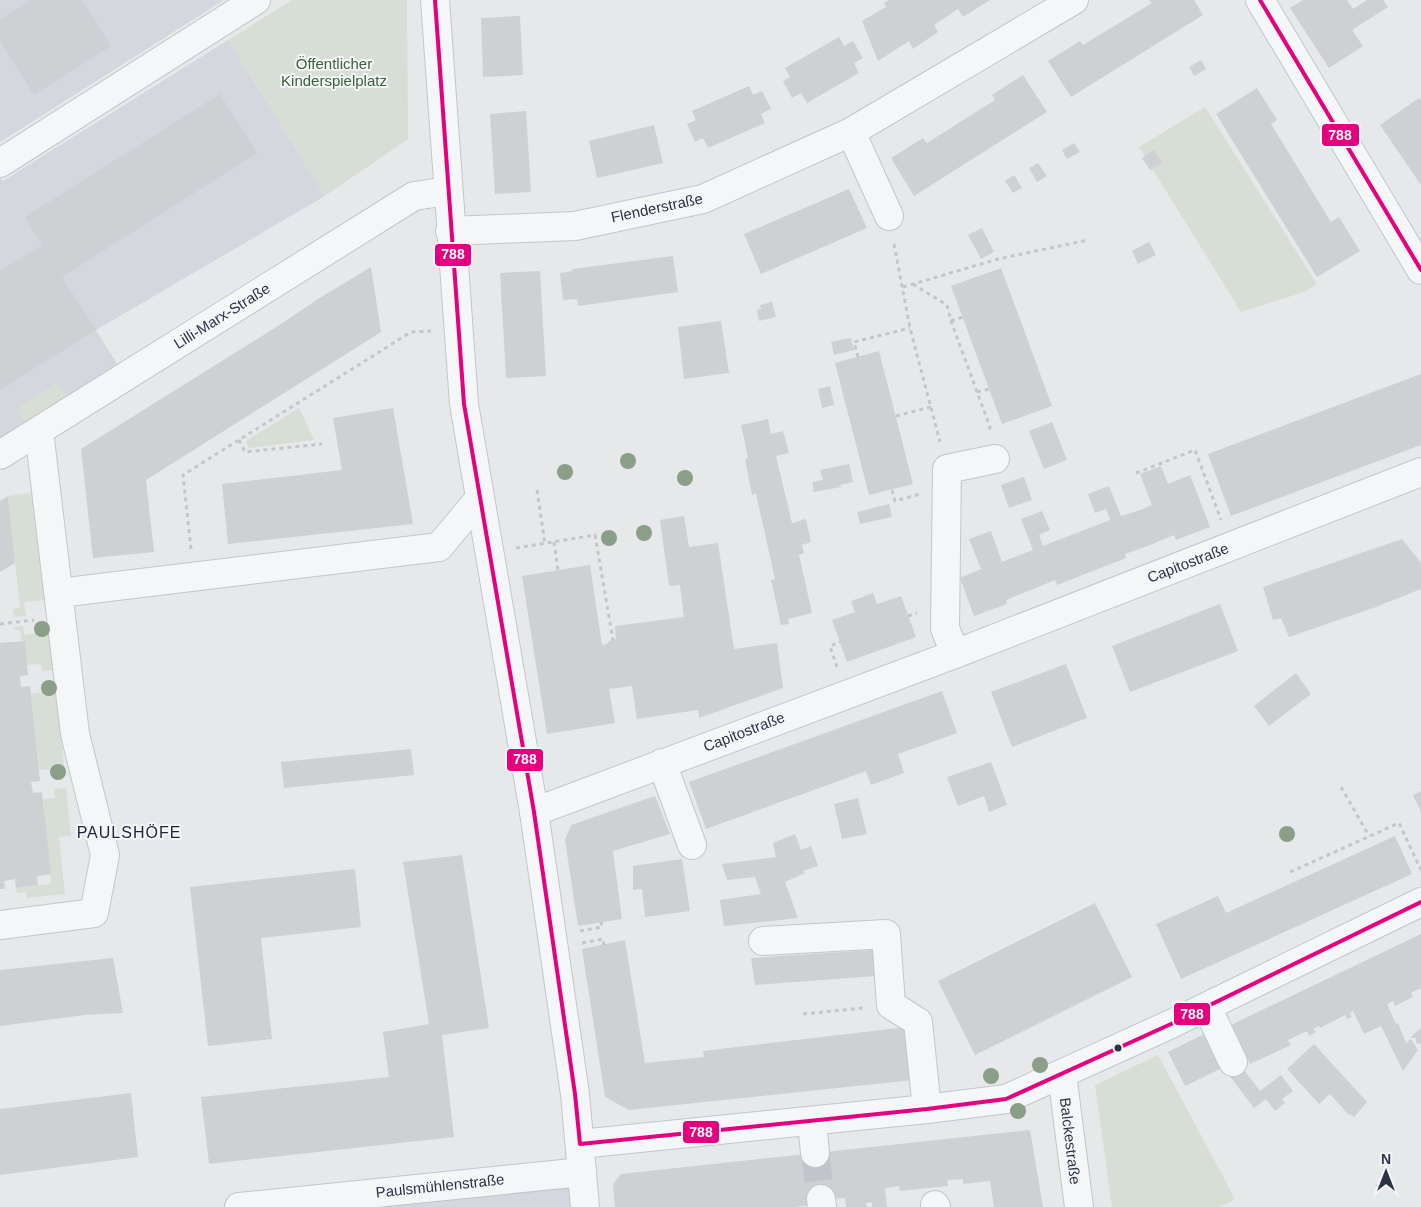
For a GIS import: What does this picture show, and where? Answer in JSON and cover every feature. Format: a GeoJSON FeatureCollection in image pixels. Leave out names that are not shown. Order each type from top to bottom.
{"type":"FeatureCollection","features":[{"type":"Feature","properties":{"kind":"street"},"geometry":{"type":"LineString","coordinates":[[0,163],[256,0]]}},
{"type":"Feature","properties":{"kind":"street"},"geometry":{"type":"LineString","coordinates":[[435,0],[450,231],[464,404],[534,812],[575,1094],[585,1207]]}},
{"type":"Feature","properties":{"kind":"street","name":"Flenderstraße"},"geometry":{"type":"LineString","coordinates":[[450,231],[575,226],[703,199],[851,132],[1074,0]]}},
{"type":"Feature","properties":{"kind":"street"},"geometry":{"type":"LineString","coordinates":[[1269,3],[1421,270]]}},
{"type":"Feature","properties":{"kind":"street"},"geometry":{"type":"LineString","coordinates":[[851,132],[889,216]]}},
{"type":"Feature","properties":{"kind":"street","name":"Lilli-Marx-Straße"},"geometry":{"type":"LineString","coordinates":[[0,456],[414,196],[448,191]]}},
{"type":"Feature","properties":{"kind":"street"},"geometry":{"type":"LineString","coordinates":[[0,925],[94,913],[105,855],[75,734],[40,431]]}},
{"type":"Feature","properties":{"kind":"street"},"geometry":{"type":"LineString","coordinates":[[955,654],[945,628],[947,469],[988,461]]}},
{"type":"Feature","properties":{"kind":"street","name":"Capitostraße"},"geometry":{"type":"LineString","coordinates":[[534,812],[955,654],[1421,472]]}},
{"type":"Feature","properties":{"kind":"street"},"geometry":{"type":"LineString","coordinates":[[59,593],[439,547],[480,499]]}},
{"type":"Feature","properties":{"kind":"street"},"geometry":{"type":"LineString","coordinates":[[662,763],[692,845]]}},
{"type":"Feature","properties":{"kind":"street"},"geometry":{"type":"LineString","coordinates":[[580,1144],[927,1109],[1006,1099],[1207,1006],[1421,902]]}},
{"type":"Feature","properties":{"kind":"street"},"geometry":{"type":"LineString","coordinates":[[763,941],[886,934],[891,1005],[918,1022],[927,1109]]}},
{"type":"Feature","properties":{"kind":"street"},"geometry":{"type":"LineString","coordinates":[[1207,1006],[1233,1062]]}},
{"type":"Feature","properties":{"kind":"street","name":"Balckestraße"},"geometry":{"type":"LineString","coordinates":[[1062,1074],[1079,1207]]}},
{"type":"Feature","properties":{"kind":"street"},"geometry":{"type":"LineString","coordinates":[[812,1121],[815,1153]]}},
{"type":"Feature","properties":{"kind":"street","name":"Paulsmühlenstraße"},"geometry":{"type":"LineString","coordinates":[[239,1207],[582,1172]]}},
{"type":"Feature","properties":{"kind":"path"},"geometry":{"type":"LineString","coordinates":[[889,216],[910,328],[947,469]]}},
{"type":"Feature","properties":{"kind":"path"},"geometry":{"type":"LineString","coordinates":[[903,287],[998,259],[1088,240]]}},
{"type":"Feature","properties":{"kind":"path"},"geometry":{"type":"LineString","coordinates":[[914,284],[947,305],[951,321],[990,427],[988,461]]}},
{"type":"Feature","properties":{"kind":"path"},"geometry":{"type":"LineString","coordinates":[[951,321],[962,317]]}},
{"type":"Feature","properties":{"kind":"path"},"geometry":{"type":"LineString","coordinates":[[858,357],[854,342],[910,328]]}},
{"type":"Feature","properties":{"kind":"path"},"geometry":{"type":"LineString","coordinates":[[194,577],[183,475],[404,336]]}},
{"type":"Feature","properties":{"kind":"path"},"geometry":{"type":"LineString","coordinates":[[977,392],[989,388]]}},
{"type":"Feature","properties":{"kind":"path"},"geometry":{"type":"LineString","coordinates":[[896,416],[931,407]]}},
{"type":"Feature","properties":{"kind":"path"},"geometry":{"type":"LineString","coordinates":[[239,440],[245,452],[322,444]]}},
{"type":"Feature","properties":{"kind":"path"},"geometry":{"type":"LineString","coordinates":[[1136,473],[1195,450],[1231,546]]}},
{"type":"Feature","properties":{"kind":"path"},"geometry":{"type":"LineString","coordinates":[[537,490],[545,544],[595,536],[613,640]]}},
{"type":"Feature","properties":{"kind":"path"},"geometry":{"type":"LineString","coordinates":[[554,542],[558,570]]}},
{"type":"Feature","properties":{"kind":"path"},"geometry":{"type":"LineString","coordinates":[[1340,787],[1369,836]]}},
{"type":"Feature","properties":{"kind":"path"},"geometry":{"type":"LineString","coordinates":[[1290,872],[1399,823],[1421,870]]}},
{"type":"Feature","properties":{"kind":"path"},"geometry":{"type":"LineString","coordinates":[[803,1014],[891,1005]]}},
{"type":"Feature","properties":{"kind":"shaded area"},"geometry":{"type":"Polygon","coordinates":[[[0,0],[224,0],[0,142],[0,0]]]}},
{"type":"Feature","properties":{"kind":"shaded area"},"geometry":{"type":"Polygon","coordinates":[[[228,40],[325,196],[96,330],[119,367],[0,441],[0,178],[3,181],[228,40]]]}},
{"type":"Feature","properties":{"kind":"shaded area"},"geometry":{"type":"Polygon","coordinates":[[[569,1179],[580,1207],[306,1207],[569,1179]]]}},
{"type":"Feature","properties":{"kind":"green space","name":"Öffentlicher Kinderspielplatz"},"geometry":{"type":"Polygon","coordinates":[[[292,0],[407,0],[408,139],[325,196],[228,40],[292,0]]]}},
{"type":"Feature","properties":{"kind":"green space"},"geometry":{"type":"Polygon","coordinates":[[[1205,107],[1317,284],[1304,292],[1241,312],[1139,147],[1205,107]]]}},
{"type":"Feature","properties":{"kind":"green space"},"geometry":{"type":"Polygon","coordinates":[[[58,382],[69,398],[26,425],[16,409],[58,382]]]}},
{"type":"Feature","properties":{"kind":"green space"},"geometry":{"type":"Polygon","coordinates":[[[299,408],[314,440],[249,448],[246,441],[299,408]]]}},
{"type":"Feature","properties":{"kind":"green space"},"geometry":{"type":"Polygon","coordinates":[[[33,493],[45,600],[24,602],[26,616],[14,617],[13,609],[20,608],[8,496],[33,493]]]}},
{"type":"Feature","properties":{"kind":"green space"},"geometry":{"type":"Polygon","coordinates":[[[48,624],[53,670],[42,671],[41,664],[27,665],[25,641],[22,641],[20,630],[15,630],[14,627],[23,626],[24,635],[37,633],[36,625],[48,624]]]}},
{"type":"Feature","properties":{"kind":"green space"},"geometry":{"type":"Polygon","coordinates":[[[55,683],[65,776],[53,777],[52,769],[39,770],[31,694],[43,692],[42,684],[55,683]]]}},
{"type":"Feature","properties":{"kind":"green space"},"geometry":{"type":"Polygon","coordinates":[[[66,788],[71,836],[59,837],[65,894],[27,898],[26,892],[17,893],[16,888],[51,884],[43,799],[55,798],[54,789],[66,788]]]}},
{"type":"Feature","properties":{"kind":"green space"},"geometry":{"type":"Polygon","coordinates":[[[1158,1055],[1235,1199],[1219,1207],[1112,1207],[1095,1085],[1158,1055]]]}},
{"type":"Feature","properties":{"kind":"building"},"geometry":{"type":"Polygon","coordinates":[[[31,0],[82,0],[111,46],[34,95],[0,41],[0,20],[31,0]]]}},
{"type":"Feature","properties":{"kind":"building"},"geometry":{"type":"Polygon","coordinates":[[[889,0],[990,0],[963,17],[958,9],[934,25],[938,32],[913,49],[909,41],[878,61],[862,21],[886,7],[884,3],[889,0]]]}},
{"type":"Feature","properties":{"kind":"building"},"geometry":{"type":"Polygon","coordinates":[[[1149,0],[1194,0],[1203,15],[1071,97],[1048,61],[1080,41],[1083,45],[1152,3],[1149,0]]]}},
{"type":"Feature","properties":{"kind":"building"},"geometry":{"type":"Polygon","coordinates":[[[1303,0],[1347,0],[1353,9],[1367,0],[1383,0],[1388,7],[1352,30],[1363,46],[1329,68],[1290,8],[1303,0]]]}},
{"type":"Feature","properties":{"kind":"building"},"geometry":{"type":"Polygon","coordinates":[[[520,16],[523,75],[483,77],[481,18],[520,16]]]}},
{"type":"Feature","properties":{"kind":"building"},"geometry":{"type":"Polygon","coordinates":[[[839,37],[844,46],[853,41],[863,58],[854,63],[859,73],[807,103],[801,93],[792,98],[783,81],[790,77],[785,68],[839,37]]]}},
{"type":"Feature","properties":{"kind":"building"},"geometry":{"type":"Polygon","coordinates":[[[1201,60],[1206,69],[1194,76],[1189,67],[1201,60]]]}},
{"type":"Feature","properties":{"kind":"building"},"geometry":{"type":"Polygon","coordinates":[[[1023,75],[1047,112],[914,196],[891,158],[923,138],[927,143],[995,100],[992,95],[1023,75]]]}},
{"type":"Feature","properties":{"kind":"building"},"geometry":{"type":"Polygon","coordinates":[[[749,86],[753,95],[762,91],[771,109],[761,114],[765,123],[708,148],[703,138],[695,142],[687,124],[696,120],[692,111],[749,86]]]}},
{"type":"Feature","properties":{"kind":"building"},"geometry":{"type":"Polygon","coordinates":[[[1257,88],[1277,120],[1271,124],[1331,222],[1339,217],[1360,251],[1317,277],[1216,114],[1257,88]]]}},
{"type":"Feature","properties":{"kind":"building"},"geometry":{"type":"Polygon","coordinates":[[[220,94],[257,153],[62,277],[96,330],[0,390],[0,271],[42,245],[25,217],[220,94]]]}},
{"type":"Feature","properties":{"kind":"building"},"geometry":{"type":"Polygon","coordinates":[[[1419,98],[1421,101],[1421,185],[1380,125],[1419,98]]]}},
{"type":"Feature","properties":{"kind":"building"},"geometry":{"type":"Polygon","coordinates":[[[526,111],[531,192],[495,194],[490,114],[526,111]]]}},
{"type":"Feature","properties":{"kind":"building"},"geometry":{"type":"Polygon","coordinates":[[[654,125],[663,163],[597,178],[589,141],[654,125]]]}},
{"type":"Feature","properties":{"kind":"building"},"geometry":{"type":"Polygon","coordinates":[[[1074,143],[1080,152],[1067,159],[1062,150],[1074,143]]]}},
{"type":"Feature","properties":{"kind":"building"},"geometry":{"type":"Polygon","coordinates":[[[1154,150],[1162,163],[1150,170],[1142,158],[1154,150]]]}},
{"type":"Feature","properties":{"kind":"building"},"geometry":{"type":"Polygon","coordinates":[[[1038,163],[1047,176],[1037,182],[1029,168],[1038,163]]]}},
{"type":"Feature","properties":{"kind":"building"},"geometry":{"type":"Polygon","coordinates":[[[1014,175],[1022,188],[1013,193],[1005,181],[1014,175]]]}},
{"type":"Feature","properties":{"kind":"building"},"geometry":{"type":"Polygon","coordinates":[[[849,189],[867,228],[761,274],[744,234],[849,189]]]}},
{"type":"Feature","properties":{"kind":"building"},"geometry":{"type":"Polygon","coordinates":[[[982,228],[994,252],[981,259],[968,235],[982,228]]]}},
{"type":"Feature","properties":{"kind":"building"},"geometry":{"type":"Polygon","coordinates":[[[1149,242],[1156,255],[1138,264],[1132,251],[1149,242]]]}},
{"type":"Feature","properties":{"kind":"building"},"geometry":{"type":"Polygon","coordinates":[[[673,256],[678,292],[578,306],[577,299],[563,300],[560,273],[573,271],[572,269],[673,256]]]}},
{"type":"Feature","properties":{"kind":"building"},"geometry":{"type":"Polygon","coordinates":[[[371,267],[381,332],[146,480],[154,552],[93,558],[81,449],[371,267]]]}},
{"type":"Feature","properties":{"kind":"building"},"geometry":{"type":"Polygon","coordinates":[[[1001,268],[1052,406],[1002,424],[951,286],[1001,268]]]}},
{"type":"Feature","properties":{"kind":"building"},"geometry":{"type":"Polygon","coordinates":[[[540,271],[546,376],[506,378],[500,273],[540,271]]]}},
{"type":"Feature","properties":{"kind":"building"},"geometry":{"type":"Polygon","coordinates":[[[772,302],[776,317],[759,321],[757,310],[761,309],[760,305],[772,302]]]}},
{"type":"Feature","properties":{"kind":"building"},"geometry":{"type":"Polygon","coordinates":[[[721,321],[729,373],[684,379],[678,327],[721,321]]]}},
{"type":"Feature","properties":{"kind":"building"},"geometry":{"type":"Polygon","coordinates":[[[851,338],[854,350],[834,355],[831,342],[851,338]]]}},
{"type":"Feature","properties":{"kind":"building"},"geometry":{"type":"Polygon","coordinates":[[[879,351],[913,484],[869,495],[835,363],[879,351]]]}},
{"type":"Feature","properties":{"kind":"building"},"geometry":{"type":"Polygon","coordinates":[[[1421,374],[1421,445],[1231,516],[1208,454],[1421,374]]]}},
{"type":"Feature","properties":{"kind":"building"},"geometry":{"type":"Polygon","coordinates":[[[830,386],[834,405],[822,408],[818,389],[830,386]]]}},
{"type":"Feature","properties":{"kind":"building"},"geometry":{"type":"Polygon","coordinates":[[[393,408],[413,524],[228,544],[222,484],[342,470],[333,418],[393,408]]]}},
{"type":"Feature","properties":{"kind":"building"},"geometry":{"type":"Polygon","coordinates":[[[768,419],[771,434],[783,431],[789,453],[776,456],[792,523],[806,519],[811,542],[802,545],[804,553],[799,555],[812,613],[788,619],[789,624],[781,625],[771,580],[775,579],[756,494],[752,495],[745,459],[748,458],[741,425],[768,419]]]}},
{"type":"Feature","properties":{"kind":"building"},"geometry":{"type":"Polygon","coordinates":[[[1052,422],[1067,460],[1044,469],[1029,431],[1052,422]]]}},
{"type":"Feature","properties":{"kind":"building"},"geometry":{"type":"Polygon","coordinates":[[[849,464],[853,482],[840,485],[841,487],[814,492],[812,482],[823,480],[820,470],[849,464]]]}},
{"type":"Feature","properties":{"kind":"building"},"geometry":{"type":"Polygon","coordinates":[[[1161,466],[1168,484],[1190,475],[1210,527],[1176,540],[1174,535],[1125,554],[1126,558],[1057,585],[1055,580],[1006,600],[1007,604],[974,616],[960,578],[981,569],[969,539],[991,531],[1002,562],[1033,550],[1021,519],[1042,511],[1050,530],[1039,535],[1043,546],[1110,520],[1106,509],[1095,513],[1088,494],[1109,486],[1121,516],[1137,511],[1152,505],[1140,474],[1161,466]]]}},
{"type":"Feature","properties":{"kind":"building"},"geometry":{"type":"Polygon","coordinates":[[[1024,477],[1032,500],[1009,508],[1001,485],[1024,477]]]}},
{"type":"Feature","properties":{"kind":"building"},"geometry":{"type":"Polygon","coordinates":[[[8,496],[15,563],[0,572],[0,501],[8,496]]]}},
{"type":"Feature","properties":{"kind":"building"},"geometry":{"type":"Polygon","coordinates":[[[889,504],[892,517],[860,524],[857,512],[889,504]]]}},
{"type":"Feature","properties":{"kind":"building"},"geometry":{"type":"Polygon","coordinates":[[[684,516],[689,547],[718,543],[734,649],[777,643],[783,688],[699,718],[698,710],[637,719],[632,686],[609,689],[615,723],[547,734],[522,576],[590,565],[602,645],[616,639],[615,626],[684,617],[680,585],[669,586],[660,520],[684,516]]]}},
{"type":"Feature","properties":{"kind":"building"},"geometry":{"type":"Polygon","coordinates":[[[1402,539],[1421,563],[1421,589],[1376,607],[1289,637],[1281,618],[1273,620],[1263,587],[1402,539]]]}},
{"type":"Feature","properties":{"kind":"building"},"geometry":{"type":"Polygon","coordinates":[[[873,593],[877,604],[901,596],[916,637],[847,662],[832,620],[855,612],[851,601],[873,593]]]}},
{"type":"Feature","properties":{"kind":"building"},"geometry":{"type":"Polygon","coordinates":[[[1220,604],[1238,651],[1130,692],[1112,646],[1220,604]]]}},
{"type":"Feature","properties":{"kind":"building"},"geometry":{"type":"Polygon","coordinates":[[[25,641],[28,675],[20,676],[20,680],[21,687],[30,686],[40,781],[31,782],[33,793],[42,792],[51,874],[37,876],[38,885],[16,888],[15,879],[4,881],[5,889],[0,889],[0,643],[25,641]]]}},
{"type":"Feature","properties":{"kind":"building"},"geometry":{"type":"Polygon","coordinates":[[[1066,664],[1087,718],[1012,747],[991,692],[1066,664]]]}},
{"type":"Feature","properties":{"kind":"building"},"geometry":{"type":"Polygon","coordinates":[[[1296,673],[1311,694],[1269,726],[1254,706],[1296,673]]]}},
{"type":"Feature","properties":{"kind":"building"},"geometry":{"type":"Polygon","coordinates":[[[942,691],[957,733],[898,754],[904,773],[871,785],[866,771],[706,829],[689,782],[942,691]]]}},
{"type":"Feature","properties":{"kind":"building"},"geometry":{"type":"Polygon","coordinates":[[[411,749],[414,775],[284,788],[281,762],[411,749]]]}},
{"type":"Feature","properties":{"kind":"building"},"geometry":{"type":"Polygon","coordinates":[[[991,762],[1007,805],[989,812],[984,796],[958,806],[947,777],[991,762]]]}},
{"type":"Feature","properties":{"kind":"building"},"geometry":{"type":"Polygon","coordinates":[[[1421,791],[1421,812],[1413,795],[1421,791]]]}},
{"type":"Feature","properties":{"kind":"building"},"geometry":{"type":"Polygon","coordinates":[[[655,796],[670,834],[613,851],[622,919],[578,926],[565,840],[571,825],[655,796]]]}},
{"type":"Feature","properties":{"kind":"building"},"geometry":{"type":"Polygon","coordinates":[[[858,798],[867,834],[842,839],[834,804],[858,798]]]}},
{"type":"Feature","properties":{"kind":"building"},"geometry":{"type":"Polygon","coordinates":[[[795,834],[801,850],[811,846],[818,866],[803,871],[805,873],[785,882],[798,918],[724,926],[720,900],[761,894],[755,877],[727,880],[722,864],[776,857],[773,843],[795,834]]]}},
{"type":"Feature","properties":{"kind":"building"},"geometry":{"type":"Polygon","coordinates":[[[1395,836],[1412,874],[1181,979],[1156,924],[1218,896],[1226,913],[1395,836]]]}},
{"type":"Feature","properties":{"kind":"building"},"geometry":{"type":"Polygon","coordinates":[[[462,855],[489,1028],[442,1035],[454,1137],[209,1164],[201,1097],[389,1077],[383,1032],[429,1024],[403,862],[462,855]]]}},
{"type":"Feature","properties":{"kind":"building"},"geometry":{"type":"Polygon","coordinates":[[[682,859],[690,911],[645,917],[642,889],[633,890],[633,866],[682,859]]]}},
{"type":"Feature","properties":{"kind":"building"},"geometry":{"type":"Polygon","coordinates":[[[355,869],[361,927],[261,938],[272,1039],[208,1046],[190,887],[355,869]]]}},
{"type":"Feature","properties":{"kind":"building"},"geometry":{"type":"Polygon","coordinates":[[[1095,903],[1132,977],[975,1055],[938,981],[1095,903]]]}},
{"type":"Feature","properties":{"kind":"building"},"geometry":{"type":"Polygon","coordinates":[[[1421,934],[1421,988],[1411,993],[1413,997],[1395,1006],[1393,1001],[1387,1004],[1396,1024],[1398,1023],[1406,1043],[1411,1039],[1418,1050],[1403,1071],[1381,1026],[1364,1034],[1353,1011],[1350,1013],[1352,1017],[1347,1019],[1345,1015],[1320,1028],[1319,1026],[1313,1029],[1316,1032],[1309,1036],[1307,1031],[1288,1040],[1291,1045],[1250,1064],[1231,1025],[1421,934]]]}},
{"type":"Feature","properties":{"kind":"building"},"geometry":{"type":"Polygon","coordinates":[[[625,940],[645,1063],[704,1057],[703,1051],[907,1027],[913,1080],[629,1110],[605,1097],[582,949],[625,940]]]}},
{"type":"Feature","properties":{"kind":"building"},"geometry":{"type":"Polygon","coordinates":[[[873,950],[876,976],[755,985],[751,958],[873,950]]]}},
{"type":"Feature","properties":{"kind":"building"},"geometry":{"type":"Polygon","coordinates":[[[113,958],[123,1013],[85,1015],[0,1026],[0,970],[113,958]]]}},
{"type":"Feature","properties":{"kind":"building"},"geometry":{"type":"Polygon","coordinates":[[[1421,1028],[1421,1044],[1416,1043],[1416,1038],[1411,1038],[1421,1028]]]}},
{"type":"Feature","properties":{"kind":"building"},"geometry":{"type":"Polygon","coordinates":[[[1204,1034],[1220,1069],[1185,1086],[1168,1052],[1204,1034]]]}},
{"type":"Feature","properties":{"kind":"building"},"geometry":{"type":"Polygon","coordinates":[[[1314,1044],[1367,1102],[1354,1117],[1349,1115],[1330,1094],[1319,1104],[1287,1069],[1314,1044]]]}},
{"type":"Feature","properties":{"kind":"building"},"geometry":{"type":"Polygon","coordinates":[[[1241,1066],[1260,1091],[1281,1075],[1293,1091],[1282,1099],[1285,1103],[1275,1111],[1266,1099],[1254,1108],[1229,1075],[1241,1066]]]}},
{"type":"Feature","properties":{"kind":"building"},"geometry":{"type":"Polygon","coordinates":[[[131,1093],[138,1157],[0,1175],[0,1109],[131,1093]]]}},
{"type":"Feature","properties":{"kind":"building"},"geometry":{"type":"Polygon","coordinates":[[[1030,1130],[1043,1207],[994,1207],[990,1181],[963,1184],[963,1179],[947,1180],[948,1186],[900,1191],[899,1186],[885,1188],[887,1207],[872,1207],[872,1202],[866,1203],[867,1207],[846,1207],[845,1198],[813,1200],[813,1205],[793,1207],[615,1207],[613,1184],[621,1174],[1030,1130]]]}},
{"type":"Feature","properties":{"kind":"tunnel"},"geometry":{"type":"LineString","coordinates":[[815,1153],[821,1199]]}},
{"type":"Feature","properties":{"kind":"transit line","name":"788"},"geometry":{"type":"LineString","coordinates":[[435,0],[464,404],[534,812],[575,1094],[580,1144],[927,1109],[1006,1099],[1171,1024],[1421,902]]}},
{"type":"Feature","properties":{"kind":"transit line","name":"788"},"geometry":{"type":"LineString","coordinates":[[1260,0],[1421,270]]}},
{"type":"Feature","properties":{"kind":"district","name":"PAULSHÖFE"},"geometry":{"type":"Point","coordinates":[129,832]}}]}
